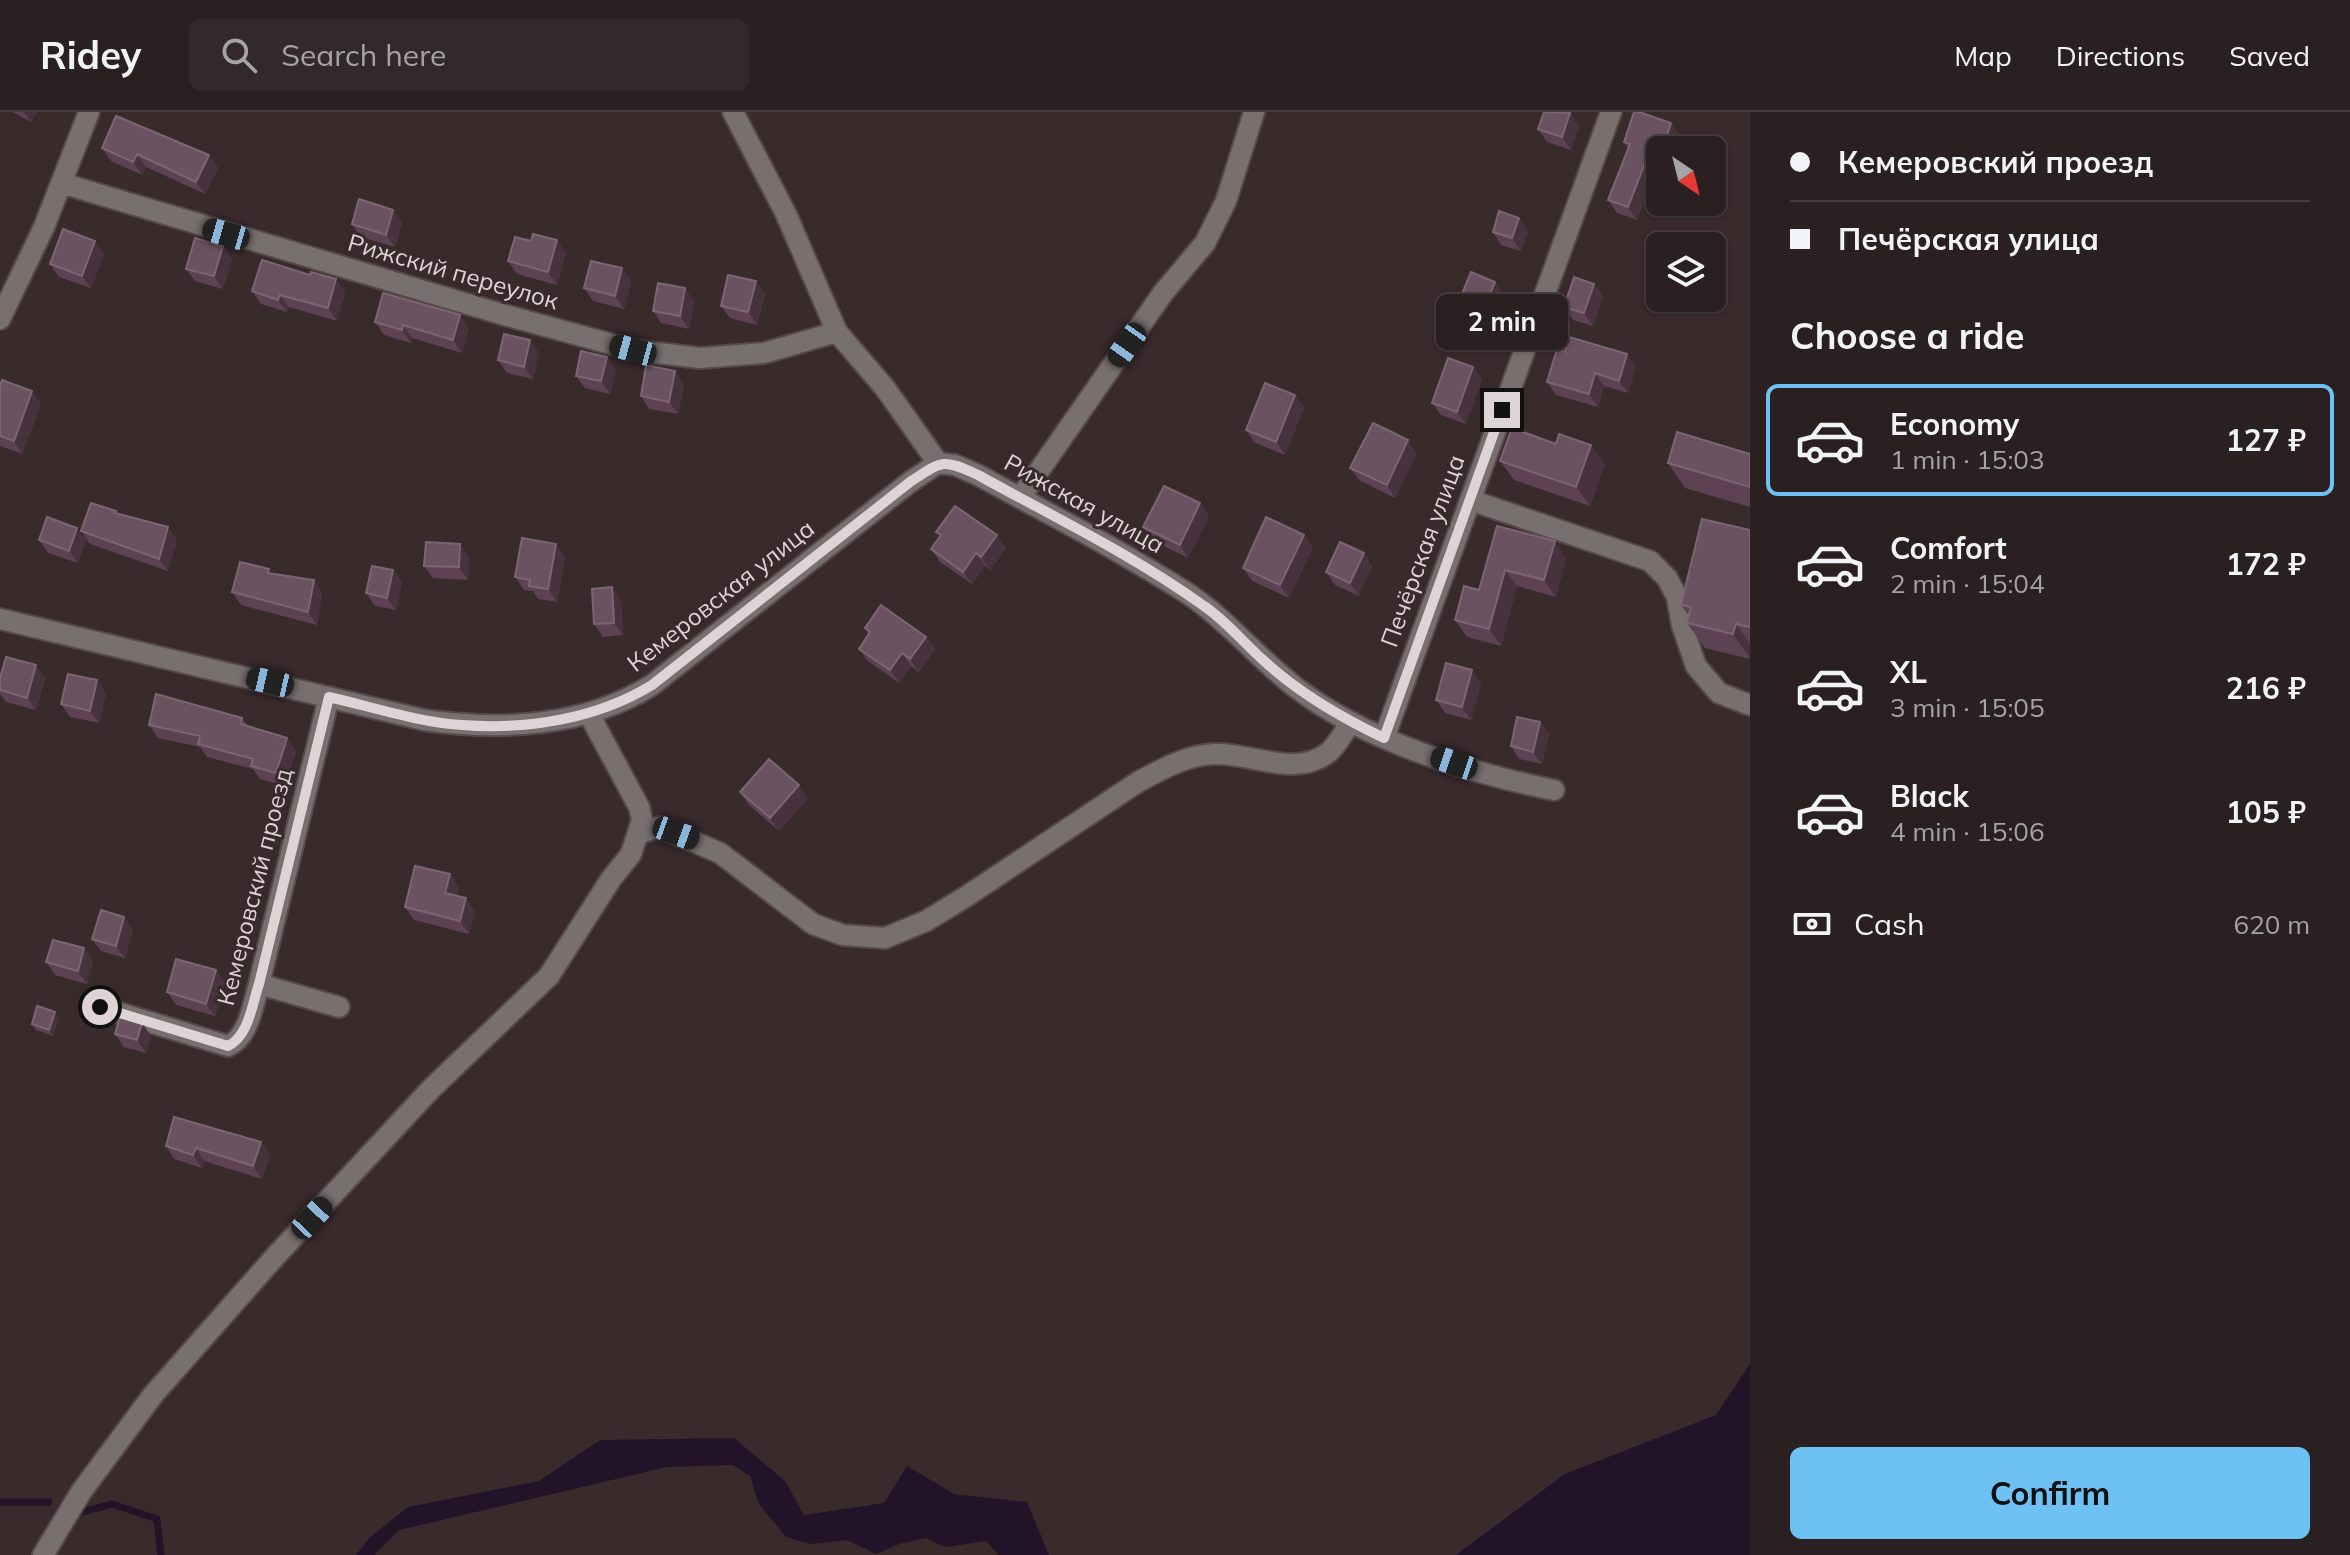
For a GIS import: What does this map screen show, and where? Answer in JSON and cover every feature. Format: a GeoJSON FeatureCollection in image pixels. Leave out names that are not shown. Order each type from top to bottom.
{"type":"FeatureCollection","features":[{"type":"Feature","properties":{"kind":"street"},"geometry":{"type":"LineString","coordinates":[[0,319],[44,227],[89,112]]}},
{"type":"Feature","properties":{"kind":"street"},"geometry":{"type":"LineString","coordinates":[[733,112],[786,214],[837,332],[885,388],[938,463]]}},
{"type":"Feature","properties":{"kind":"street"},"geometry":{"type":"LineString","coordinates":[[1020,498],[1163,293],[1205,243],[1226,201],[1254,112]]}},
{"type":"Feature","properties":{"kind":"street","name":"Печёрская улица"},"geometry":{"type":"LineString","coordinates":[[1384,738],[1611,112]]}},
{"type":"Feature","properties":{"kind":"street","name":"Рижский переулок"},"geometry":{"type":"LineString","coordinates":[[61,183],[501,314],[633,350],[700,358],[753,354],[814,341],[837,332]]}},
{"type":"Feature","properties":{"kind":"street","name":"Рижская улица"},"geometry":{"type":"LineString","coordinates":[[938,463],[955,465],[1020,498],[1191,596],[1224,620],[1297,689],[1351,722],[1384,738],[1477,771],[1554,790]]}},
{"type":"Feature","properties":{"kind":"street","name":"Кемеровская улица"},"geometry":{"type":"LineString","coordinates":[[0,619],[424,720],[501,726],[589,714],[634,697],[652,685],[938,463]]}},
{"type":"Feature","properties":{"kind":"street"},"geometry":{"type":"LineString","coordinates":[[1470,500],[1650,561],[1667,578],[1677,597],[1682,625],[1696,666],[1719,693],[1750,705]]}},
{"type":"Feature","properties":{"kind":"street","name":"Кемеровский проезд"},"geometry":{"type":"LineString","coordinates":[[100,1007],[228,1046],[237,1042],[245,1028],[259,984],[329,697]]}},
{"type":"Feature","properties":{"kind":"street"},"geometry":{"type":"LineString","coordinates":[[43,1555],[81,1492],[153,1395],[272,1260],[431,1089],[549,976],[611,879],[631,854],[640,833],[642,820],[639,807],[589,714]]}},
{"type":"Feature","properties":{"kind":"street"},"geometry":{"type":"LineString","coordinates":[[640,833],[659,827],[720,853],[813,924],[843,935],[885,938],[926,921],[1138,782],[1168,766],[1213,754],[1288,764],[1310,762],[1329,752],[1351,722]]}},
{"type":"Feature","properties":{"kind":"street"},"geometry":{"type":"LineString","coordinates":[[259,984],[339,1007]]}},
{"type":"Feature","properties":{"kind":"shaded area"},"geometry":{"type":"Polygon","coordinates":[[[1750,1364],[1750,1555],[1456,1555],[1565,1474],[1716,1415],[1750,1364]]]}},
{"type":"Feature","properties":{"kind":"shaded area"},"geometry":{"type":"Polygon","coordinates":[[[734,1438],[785,1481],[804,1515],[884,1503],[907,1466],[954,1494],[1027,1502],[1049,1555],[999,1555],[986,1541],[945,1547],[926,1538],[899,1544],[876,1554],[847,1540],[810,1544],[786,1537],[759,1504],[750,1476],[733,1465],[667,1467],[399,1530],[374,1555],[356,1555],[369,1538],[408,1507],[539,1481],[600,1440],[734,1438]]]}},
{"type":"Feature","properties":{"kind":"building"},"geometry":{"type":"Polygon","coordinates":[[[1544,112],[1570,113],[1562,137],[1538,129],[1544,112]]]}},
{"type":"Feature","properties":{"kind":"building"},"geometry":{"type":"Polygon","coordinates":[[[1634,112],[1671,123],[1667,136],[1646,136],[1646,160],[1628,207],[1608,200],[1630,144],[1624,142],[1634,112]]]}},
{"type":"Feature","properties":{"kind":"building"},"geometry":{"type":"Polygon","coordinates":[[[116,116],[209,155],[196,182],[137,154],[133,162],[102,148],[116,116]]]}},
{"type":"Feature","properties":{"kind":"building"},"geometry":{"type":"Polygon","coordinates":[[[359,199],[393,210],[386,235],[352,224],[359,199]]]}},
{"type":"Feature","properties":{"kind":"building"},"geometry":{"type":"Polygon","coordinates":[[[1499,211],[1519,218],[1512,238],[1493,232],[1499,211]]]}},
{"type":"Feature","properties":{"kind":"building"},"geometry":{"type":"Polygon","coordinates":[[[63,229],[95,241],[82,276],[50,264],[63,229]]]}},
{"type":"Feature","properties":{"kind":"building"},"geometry":{"type":"Polygon","coordinates":[[[533,234],[557,240],[548,272],[508,261],[515,237],[531,241],[533,234]]]}},
{"type":"Feature","properties":{"kind":"building"},"geometry":{"type":"Polygon","coordinates":[[[195,238],[223,246],[214,276],[186,269],[195,238]]]}},
{"type":"Feature","properties":{"kind":"building"},"geometry":{"type":"Polygon","coordinates":[[[262,260],[310,275],[311,272],[336,279],[328,308],[280,295],[278,300],[252,291],[262,260]]]}},
{"type":"Feature","properties":{"kind":"building"},"geometry":{"type":"Polygon","coordinates":[[[591,261],[622,268],[615,296],[584,288],[591,261]]]}},
{"type":"Feature","properties":{"kind":"building"},"geometry":{"type":"Polygon","coordinates":[[[1471,272],[1495,282],[1480,318],[1456,308],[1471,272]]]}},
{"type":"Feature","properties":{"kind":"building"},"geometry":{"type":"Polygon","coordinates":[[[728,275],[756,281],[748,312],[721,306],[728,275]]]}},
{"type":"Feature","properties":{"kind":"building"},"geometry":{"type":"Polygon","coordinates":[[[1574,277],[1594,284],[1584,313],[1564,307],[1574,277]]]}},
{"type":"Feature","properties":{"kind":"building"},"geometry":{"type":"Polygon","coordinates":[[[658,283],[685,288],[680,316],[653,311],[658,283]]]}},
{"type":"Feature","properties":{"kind":"building"},"geometry":{"type":"Polygon","coordinates":[[[383,293],[460,315],[453,340],[403,325],[402,330],[375,322],[383,293]]]}},
{"type":"Feature","properties":{"kind":"building"},"geometry":{"type":"Polygon","coordinates":[[[504,334],[530,340],[524,367],[498,360],[504,334]]]}},
{"type":"Feature","properties":{"kind":"building"},"geometry":{"type":"Polygon","coordinates":[[[1569,337],[1627,354],[1619,381],[1595,373],[1589,394],[1547,382],[1557,349],[1565,352],[1569,337]]]}},
{"type":"Feature","properties":{"kind":"building"},"geometry":{"type":"Polygon","coordinates":[[[581,351],[607,357],[601,381],[576,376],[581,351]]]}},
{"type":"Feature","properties":{"kind":"building"},"geometry":{"type":"Polygon","coordinates":[[[1448,358],[1473,367],[1457,412],[1432,403],[1448,358]]]}},
{"type":"Feature","properties":{"kind":"building"},"geometry":{"type":"Polygon","coordinates":[[[646,365],[675,371],[669,402],[641,396],[646,365]]]}},
{"type":"Feature","properties":{"kind":"building"},"geometry":{"type":"Polygon","coordinates":[[[2,380],[32,391],[14,441],[0,436],[2,380]]]}},
{"type":"Feature","properties":{"kind":"building"},"geometry":{"type":"Polygon","coordinates":[[[1265,383],[1295,395],[1276,442],[1246,430],[1265,383]]]}},
{"type":"Feature","properties":{"kind":"building"},"geometry":{"type":"Polygon","coordinates":[[[1373,423],[1408,440],[1387,485],[1350,468],[1373,423]]]}},
{"type":"Feature","properties":{"kind":"building"},"geometry":{"type":"Polygon","coordinates":[[[1512,428],[1556,444],[1559,434],[1591,445],[1576,487],[1500,461],[1512,428]]]}},
{"type":"Feature","properties":{"kind":"building"},"geometry":{"type":"Polygon","coordinates":[[[1677,432],[1750,454],[1750,487],[1668,463],[1677,432]]]}},
{"type":"Feature","properties":{"kind":"building"},"geometry":{"type":"Polygon","coordinates":[[[1164,486],[1200,503],[1180,545],[1143,527],[1164,486]]]}},
{"type":"Feature","properties":{"kind":"building"},"geometry":{"type":"Polygon","coordinates":[[[91,503],[115,513],[168,527],[159,559],[81,531],[91,503]]]}},
{"type":"Feature","properties":{"kind":"building"},"geometry":{"type":"Polygon","coordinates":[[[955,506],[997,535],[981,557],[976,553],[963,572],[931,549],[941,535],[936,532],[955,506]]]}},
{"type":"Feature","properties":{"kind":"building"},"geometry":{"type":"Polygon","coordinates":[[[47,517],[77,528],[69,551],[39,540],[47,517]]]}},
{"type":"Feature","properties":{"kind":"building"},"geometry":{"type":"Polygon","coordinates":[[[1266,517],[1304,535],[1280,585],[1243,568],[1266,517]]]}},
{"type":"Feature","properties":{"kind":"building"},"geometry":{"type":"Polygon","coordinates":[[[1702,519],[1750,530],[1750,627],[1736,624],[1733,634],[1687,623],[1691,607],[1681,605],[1702,519]]]}},
{"type":"Feature","properties":{"kind":"building"},"geometry":{"type":"Polygon","coordinates":[[[1497,526],[1555,541],[1544,580],[1505,570],[1489,629],[1455,620],[1464,586],[1479,590],[1497,526]]]}},
{"type":"Feature","properties":{"kind":"building"},"geometry":{"type":"Polygon","coordinates":[[[522,538],[556,544],[548,589],[529,586],[530,580],[515,577],[522,538]]]}},
{"type":"Feature","properties":{"kind":"building"},"geometry":{"type":"Polygon","coordinates":[[[426,542],[460,544],[459,567],[424,566],[426,542]]]}},
{"type":"Feature","properties":{"kind":"building"},"geometry":{"type":"Polygon","coordinates":[[[1340,542],[1364,553],[1350,583],[1326,572],[1340,542]]]}},
{"type":"Feature","properties":{"kind":"building"},"geometry":{"type":"Polygon","coordinates":[[[240,562],[269,569],[268,573],[314,580],[308,612],[232,592],[240,562]]]}},
{"type":"Feature","properties":{"kind":"building"},"geometry":{"type":"Polygon","coordinates":[[[372,566],[393,570],[387,598],[366,593],[372,566]]]}},
{"type":"Feature","properties":{"kind":"building"},"geometry":{"type":"Polygon","coordinates":[[[612,587],[614,623],[594,624],[592,589],[612,587]]]}},
{"type":"Feature","properties":{"kind":"building"},"geometry":{"type":"Polygon","coordinates":[[[881,605],[926,637],[910,659],[902,653],[890,670],[859,649],[870,632],[865,628],[881,605]]]}},
{"type":"Feature","properties":{"kind":"building"},"geometry":{"type":"Polygon","coordinates":[[[6,657],[36,665],[27,698],[0,690],[6,657]]]}},
{"type":"Feature","properties":{"kind":"building"},"geometry":{"type":"Polygon","coordinates":[[[1446,663],[1472,670],[1462,707],[1436,700],[1446,663]]]}},
{"type":"Feature","properties":{"kind":"building"},"geometry":{"type":"Polygon","coordinates":[[[68,674],[97,680],[90,711],[61,704],[68,674]]]}},
{"type":"Feature","properties":{"kind":"building"},"geometry":{"type":"Polygon","coordinates":[[[156,694],[242,718],[241,724],[287,738],[276,773],[251,766],[253,759],[198,744],[200,736],[149,725],[156,694]]]}},
{"type":"Feature","properties":{"kind":"building"},"geometry":{"type":"Polygon","coordinates":[[[1517,717],[1540,722],[1533,752],[1511,746],[1517,717]]]}},
{"type":"Feature","properties":{"kind":"building"},"geometry":{"type":"Polygon","coordinates":[[[769,759],[799,785],[770,818],[740,792],[769,759]]]}},
{"type":"Feature","properties":{"kind":"building"},"geometry":{"type":"Polygon","coordinates":[[[415,866],[450,874],[445,893],[466,898],[460,921],[405,907],[415,866]]]}},
{"type":"Feature","properties":{"kind":"building"},"geometry":{"type":"Polygon","coordinates":[[[101,910],[124,917],[116,946],[92,939],[101,910]]]}},
{"type":"Feature","properties":{"kind":"building"},"geometry":{"type":"Polygon","coordinates":[[[53,940],[84,948],[78,971],[46,962],[53,940]]]}},
{"type":"Feature","properties":{"kind":"building"},"geometry":{"type":"Polygon","coordinates":[[[176,959],[216,970],[206,1004],[167,992],[176,959]]]}},
{"type":"Feature","properties":{"kind":"building"},"geometry":{"type":"Polygon","coordinates":[[[37,1006],[55,1012],[49,1030],[32,1024],[37,1006]]]}},
{"type":"Feature","properties":{"kind":"building"},"geometry":{"type":"Polygon","coordinates":[[[120,1017],[142,1023],[137,1040],[115,1034],[120,1017]]]}},
{"type":"Feature","properties":{"kind":"building"},"geometry":{"type":"Polygon","coordinates":[[[174,1117],[261,1142],[253,1166],[196,1148],[193,1155],[166,1146],[174,1117]]]}},
{"type":"Feature","properties":{"kind":"waterway"},"geometry":{"type":"LineString","coordinates":[[0,1502],[49,1502]]}},
{"type":"Feature","properties":{"kind":"waterway"},"geometry":{"type":"LineString","coordinates":[[79,1513],[112,1504],[157,1519],[161,1555]]}},
{"type":"Feature","properties":{"kind":"route"},"geometry":{"type":"LineString","coordinates":[[100,1007],[228,1046],[237,1042],[245,1028],[259,984],[329,697],[424,720],[461,725],[501,726],[570,719],[611,706],[634,697],[652,685],[938,463],[955,465],[978,475],[1143,566],[1224,620],[1297,689],[1384,738],[1502,410]]}}]}
